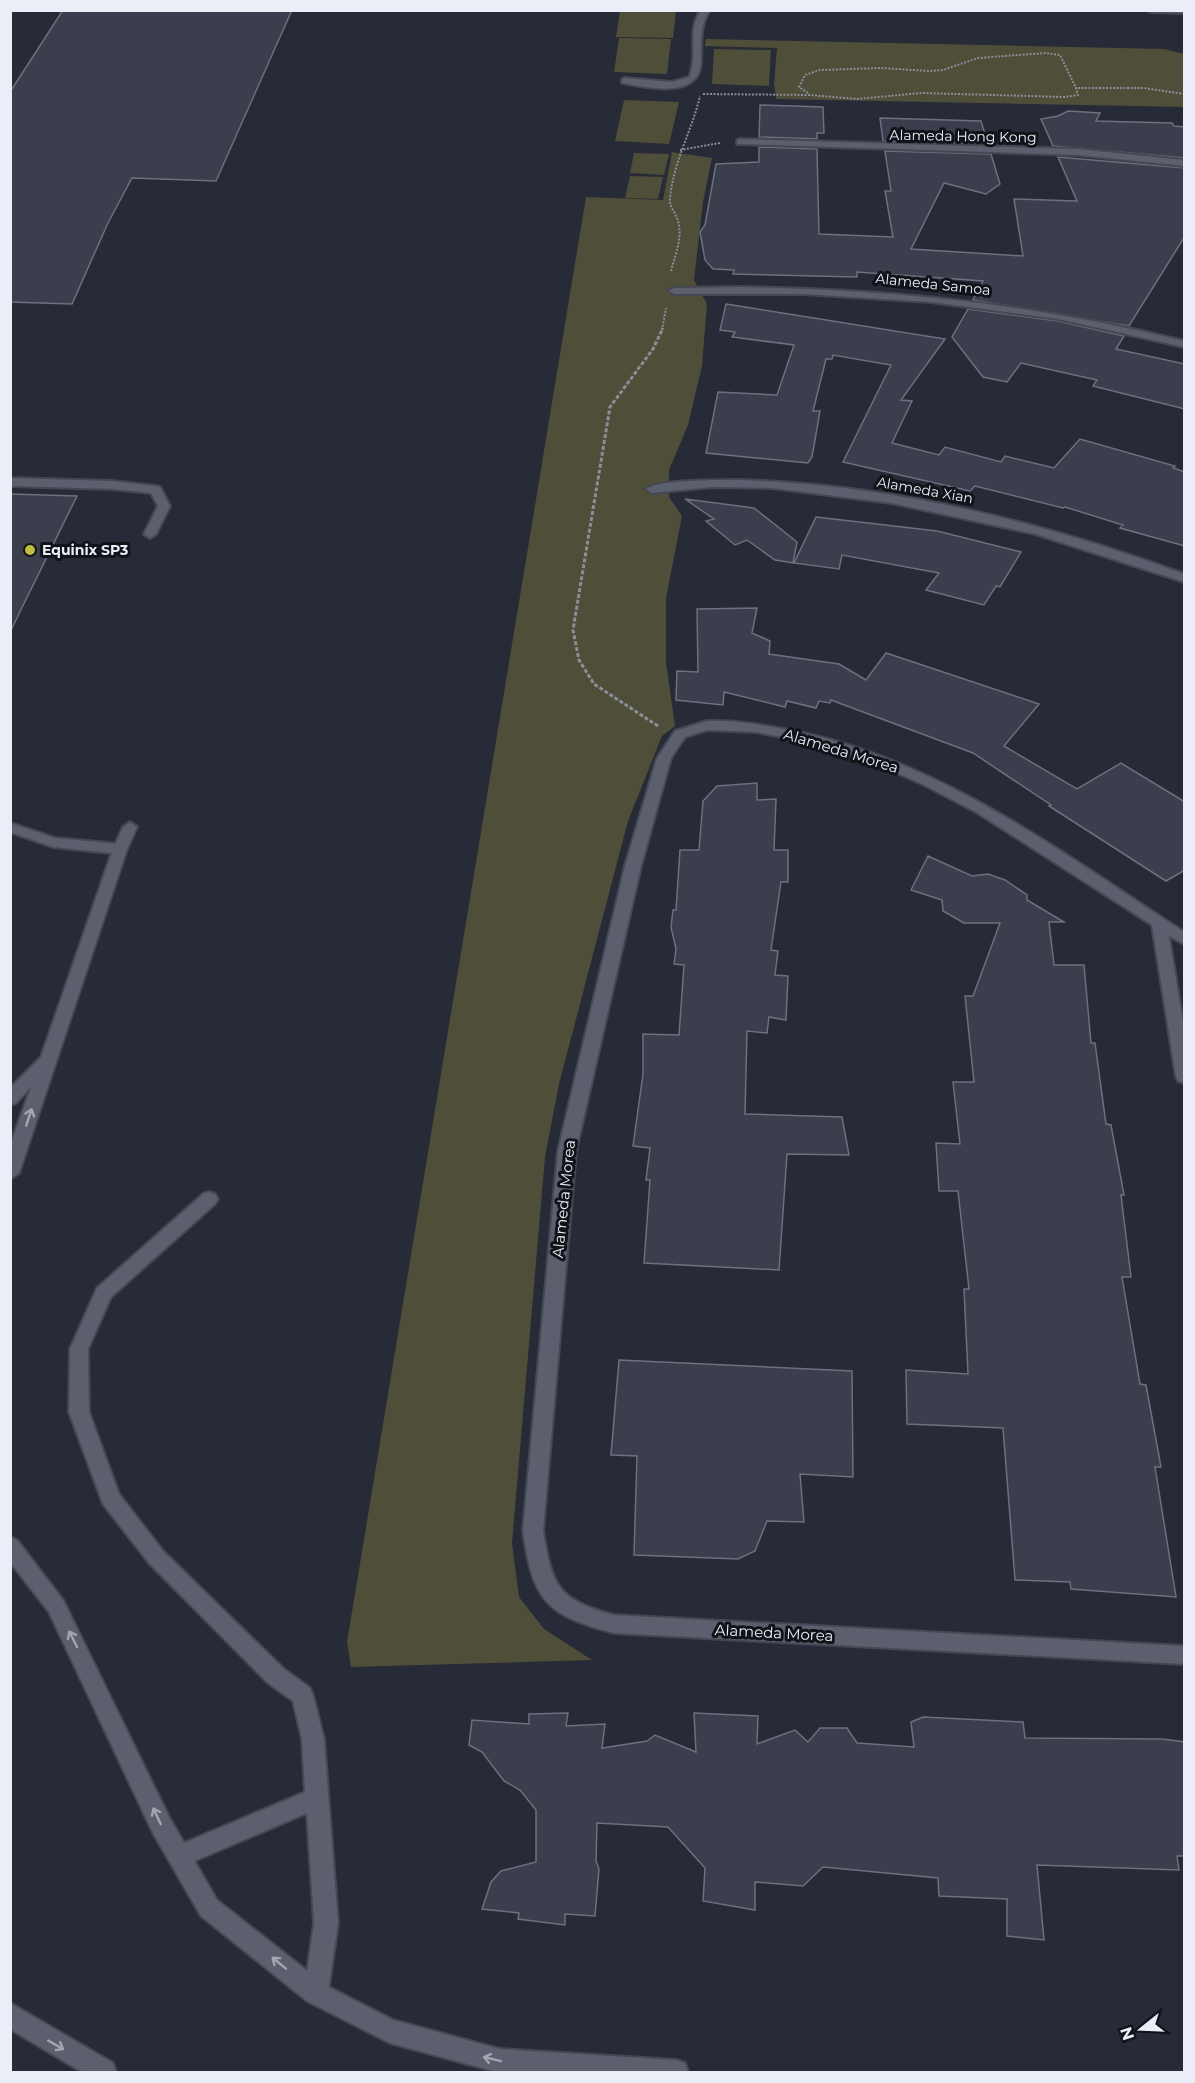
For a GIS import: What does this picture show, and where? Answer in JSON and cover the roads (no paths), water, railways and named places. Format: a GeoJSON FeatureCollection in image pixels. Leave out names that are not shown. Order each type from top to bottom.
{"type":"FeatureCollection","features":[{"type":"Feature","properties":{"kind":"street"},"geometry":{"type":"LineString","coordinates":[[625,81],[671,85],[690,82],[695,78],[698,67],[696,23],[706,10]]}},
{"type":"Feature","properties":{"kind":"street"},"geometry":{"type":"LineString","coordinates":[[1151,10],[1185,11]]}},
{"type":"Feature","properties":{"kind":"street","name":"Alameda Hong Kong"},"geometry":{"type":"LineString","coordinates":[[740,142],[1078,152],[1185,163]]}},
{"type":"Feature","properties":{"kind":"street","name":"Alameda Samoa"},"geometry":{"type":"LineString","coordinates":[[674,291],[796,290],[922,297],[1058,315],[1185,344]]}},
{"type":"Feature","properties":{"kind":"street","name":"Alameda Xian"},"geometry":{"type":"LineString","coordinates":[[652,489],[737,481],[818,488],[900,500],[1032,527],[1185,578]]}},
{"type":"Feature","properties":{"kind":"street"},"geometry":{"type":"LineString","coordinates":[[10,482],[112,485],[156,490],[164,506],[150,534]]}},
{"type":"Feature","properties":{"kind":"street","name":"Alameda Morea"},"geometry":{"type":"LineString","coordinates":[[1185,939],[943,787],[887,763],[804,736],[743,726],[700,727],[685,731],[676,738],[664,758],[633,866],[567,1151],[533,1531],[545,1585],[563,1602],[588,1617],[614,1624],[1185,1654]]}},
{"type":"Feature","properties":{"kind":"street"},"geometry":{"type":"LineString","coordinates":[[10,827],[53,842],[120,849]]}},
{"type":"Feature","properties":{"kind":"street"},"geometry":{"type":"LineString","coordinates":[[10,1173],[120,849],[130,827]]}},
{"type":"Feature","properties":{"kind":"street"},"geometry":{"type":"LineString","coordinates":[[1159,922],[1185,1077]]}},
{"type":"Feature","properties":{"kind":"street"},"geometry":{"type":"LineString","coordinates":[[10,1099],[49,1057]]}},
{"type":"Feature","properties":{"kind":"street"},"geometry":{"type":"LineString","coordinates":[[209,1198],[104,1293],[79,1349],[79,1412],[110,1498],[150,1549],[276,1676],[302,1695],[314,1739],[326,1923],[316,1993]]}},
{"type":"Feature","properties":{"kind":"street"},"geometry":{"type":"LineString","coordinates":[[10,1546],[56,1605],[161,1825],[209,1908],[316,1993],[390,2031],[500,2061],[676,2073]]}},
{"type":"Feature","properties":{"kind":"street"},"geometry":{"type":"LineString","coordinates":[[180,1856],[318,1797]]}},
{"type":"Feature","properties":{"kind":"street"},"geometry":{"type":"LineString","coordinates":[[10,2015],[104,2073]]}},
{"type":"Feature","properties":{"kind":"place","name":"Equinix SP3"},"geometry":{"type":"Point","coordinates":[30,550]}}]}
